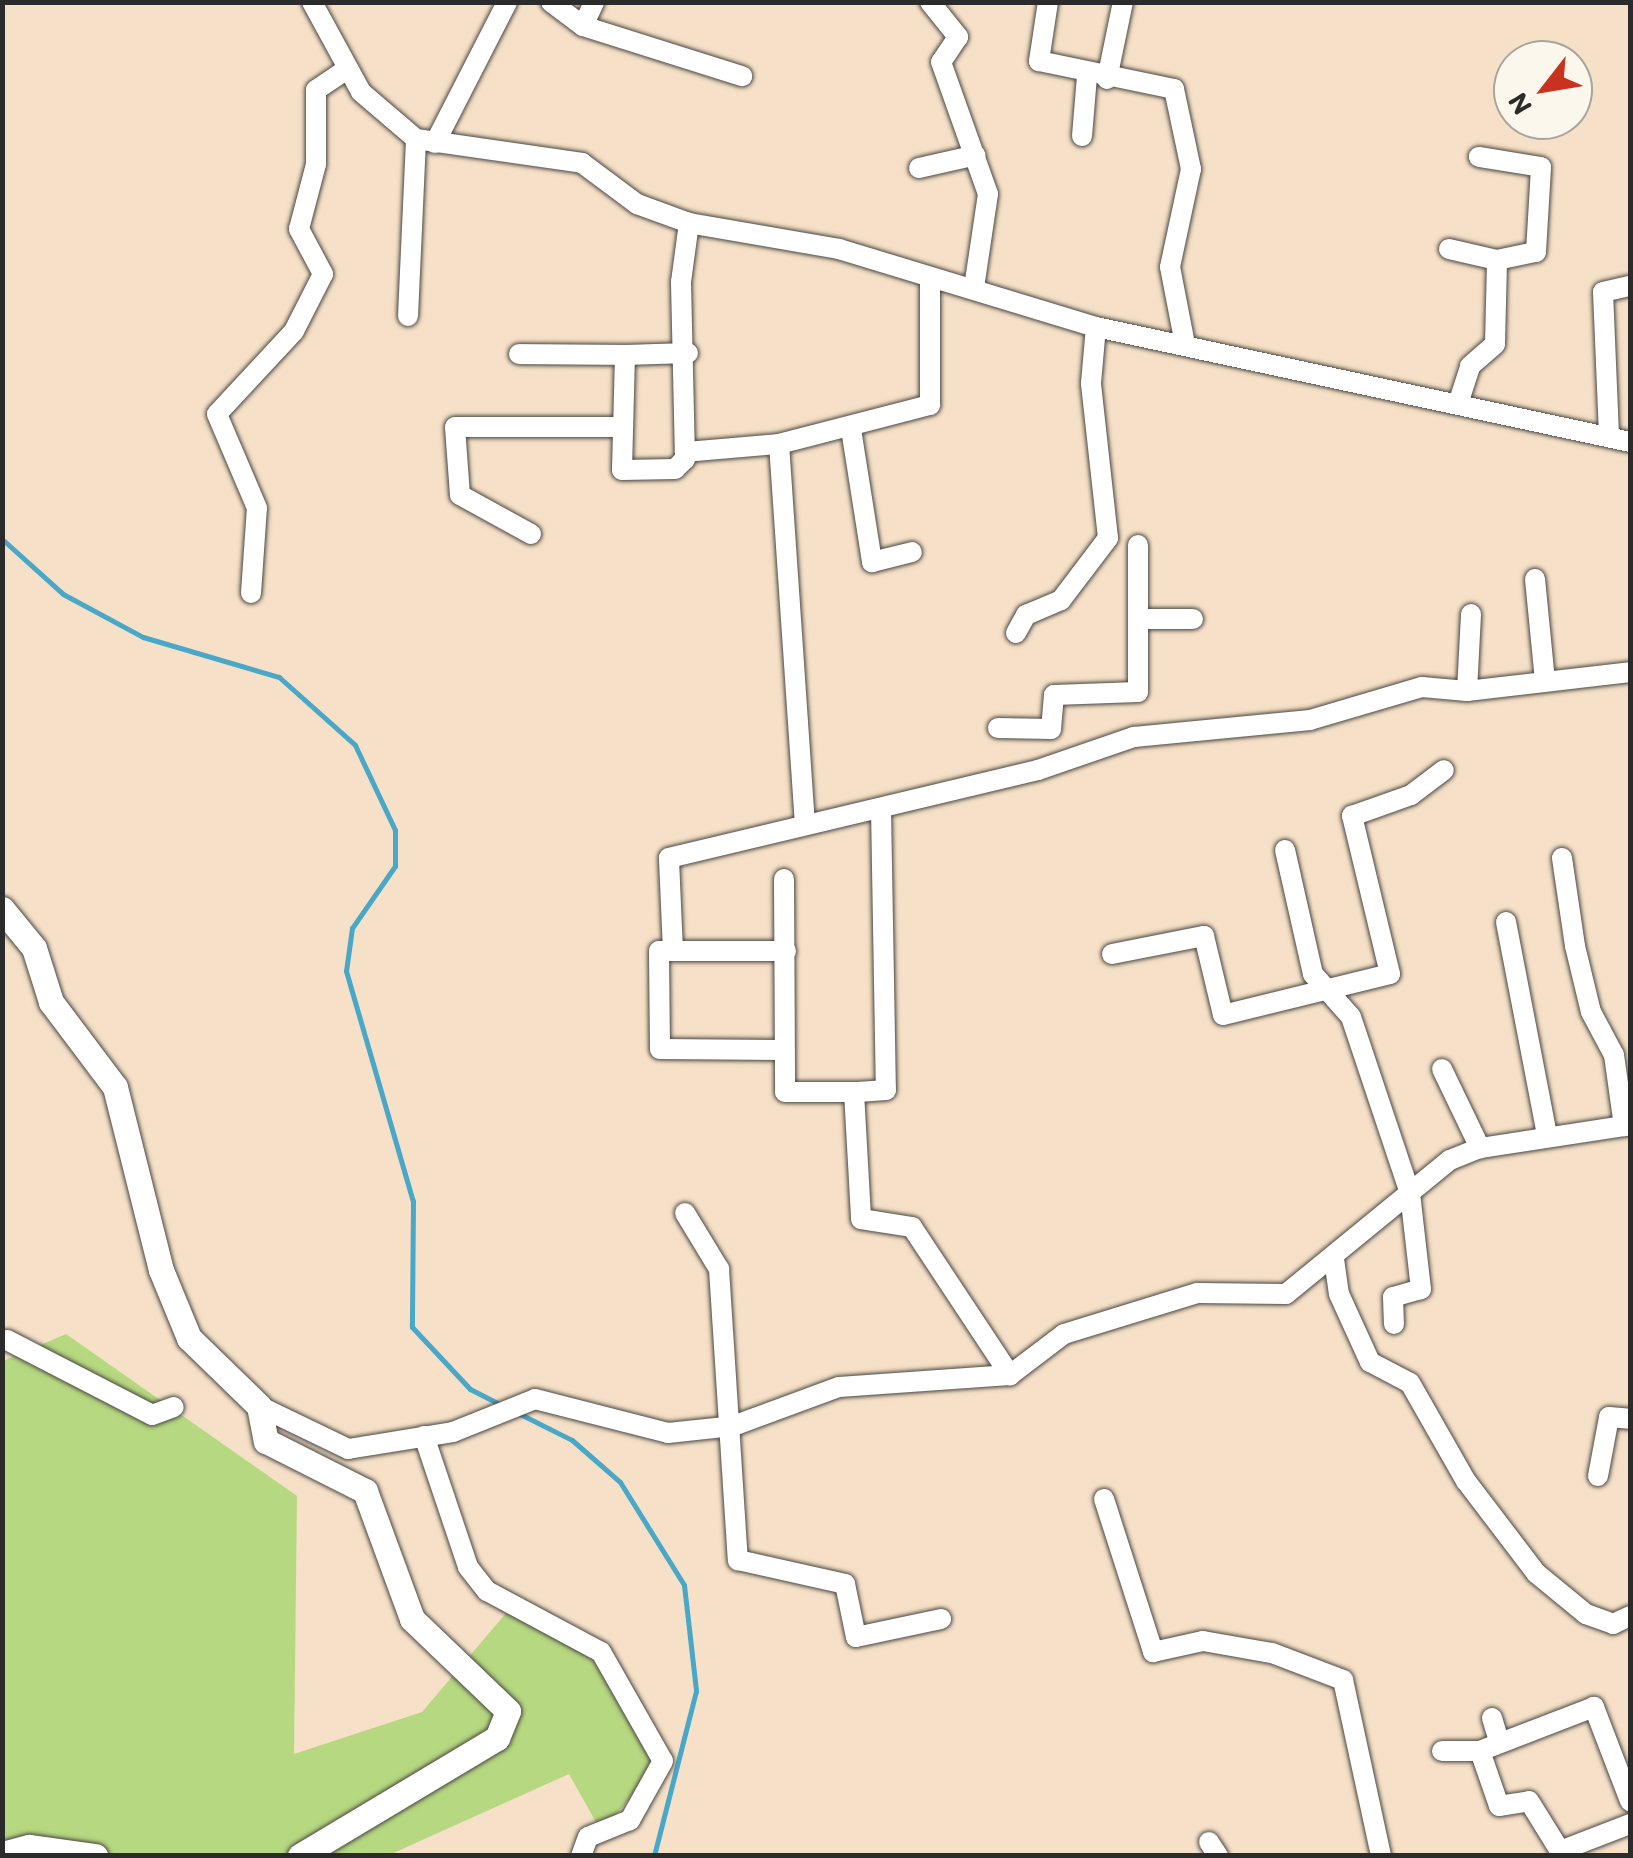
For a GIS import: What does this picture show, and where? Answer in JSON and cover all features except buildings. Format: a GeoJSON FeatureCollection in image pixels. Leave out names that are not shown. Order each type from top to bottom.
{"type":"FeatureCollection","features":[{"type":"Feature","properties":{"kind":"street"},"geometry":{"type":"LineString","coordinates":[[312,2],[346,70],[376,110],[426,141],[582,164],[637,204],[690,223],[839,249],[930,283],[974,288],[1096,328],[1630,442]]}},
{"type":"Feature","properties":{"kind":"street"},"geometry":{"type":"LineString","coordinates":[[408,316],[426,141],[507,2]]}},
{"type":"Feature","properties":{"kind":"street"},"geometry":{"type":"LineString","coordinates":[[551,2],[583,26],[742,76]]}},
{"type":"Feature","properties":{"kind":"street"},"geometry":{"type":"LineString","coordinates":[[583,26],[594,2]]}},
{"type":"Feature","properties":{"kind":"street"},"geometry":{"type":"LineString","coordinates":[[930,2],[958,37],[941,62],[988,194],[974,288]]}},
{"type":"Feature","properties":{"kind":"street"},"geometry":{"type":"LineString","coordinates":[[1048,2],[1040,61],[1097,77],[1174,89],[1191,169],[1170,267],[1185,344]]}},
{"type":"Feature","properties":{"kind":"street"},"geometry":{"type":"LineString","coordinates":[[1082,136],[1123,2]]}},
{"type":"Feature","properties":{"kind":"street"},"geometry":{"type":"LineString","coordinates":[[251,594],[257,508],[217,414],[294,330],[323,274],[299,229],[316,164],[316,90],[346,70]]}},
{"type":"Feature","properties":{"kind":"street"},"geometry":{"type":"LineString","coordinates":[[919,168],[976,156]]}},
{"type":"Feature","properties":{"kind":"street"},"geometry":{"type":"LineString","coordinates":[[1449,249],[1497,260],[1536,252],[1541,167],[1479,157]]}},
{"type":"Feature","properties":{"kind":"street"},"geometry":{"type":"LineString","coordinates":[[625,355],[618,427],[622,470],[676,469],[685,452],[688,353],[681,282],[690,223]]}},
{"type":"Feature","properties":{"kind":"street"},"geometry":{"type":"LineString","coordinates":[[1458,404],[1470,366],[1495,344],[1497,260]]}},
{"type":"Feature","properties":{"kind":"street"},"geometry":{"type":"LineString","coordinates":[[685,452],[779,444],[851,429],[930,405],[930,283]]}},
{"type":"Feature","properties":{"kind":"street"},"geometry":{"type":"LineString","coordinates":[[1610,435],[1603,292],[1630,286]]}},
{"type":"Feature","properties":{"kind":"street"},"geometry":{"type":"LineString","coordinates":[[1016,633],[1026,615],[1061,600],[1108,538],[1091,383],[1096,328]]}},
{"type":"Feature","properties":{"kind":"street"},"geometry":{"type":"LineString","coordinates":[[519,354],[688,353]]}},
{"type":"Feature","properties":{"kind":"street"},"geometry":{"type":"LineString","coordinates":[[531,534],[460,495],[455,427],[618,427]]}},
{"type":"Feature","properties":{"kind":"street"},"geometry":{"type":"LineString","coordinates":[[851,429],[866,563],[912,552]]}},
{"type":"Feature","properties":{"kind":"street"},"geometry":{"type":"LineString","coordinates":[[779,444],[805,824]]}},
{"type":"Feature","properties":{"kind":"street"},"geometry":{"type":"LineString","coordinates":[[998,728],[1051,728],[1054,694],[1138,692],[1142,619],[1138,545]]}},
{"type":"Feature","properties":{"kind":"street"},"geometry":{"type":"LineString","coordinates":[[1535,579],[1545,681]]}},
{"type":"Feature","properties":{"kind":"street"},"geometry":{"type":"LineString","coordinates":[[1467,691],[1470,614]]}},
{"type":"Feature","properties":{"kind":"street"},"geometry":{"type":"LineString","coordinates":[[1142,619],[1193,619]]}},
{"type":"Feature","properties":{"kind":"street"},"geometry":{"type":"LineString","coordinates":[[673,952],[669,858],[805,824],[881,810],[1134,737],[1310,720],[1422,688],[1467,691],[1630,672]]}},
{"type":"Feature","properties":{"kind":"street"},"geometry":{"type":"LineString","coordinates":[[1112,954],[1204,936],[1224,1015],[1330,993],[1390,974],[1352,816],[1411,795],[1444,770]]}},
{"type":"Feature","properties":{"kind":"street"},"geometry":{"type":"LineString","coordinates":[[784,879],[785,1092],[886,1090],[881,810]]}},
{"type":"Feature","properties":{"kind":"street"},"geometry":{"type":"LineString","coordinates":[[1285,850],[1313,974],[1330,993],[1366,1053],[1384,1136],[1410,1193],[1422,1289],[1393,1296],[1394,1324]]}},
{"type":"Feature","properties":{"kind":"street"},"geometry":{"type":"LineString","coordinates":[[2,909],[34,948],[60,1016],[104,1062],[189,1338],[259,1406],[348,1449],[489,1420],[523,1402],[668,1433],[733,1426],[840,1387],[1010,1375],[1064,1334],[1196,1293],[1286,1294],[1410,1193],[1480,1148],[1548,1134],[1627,1125],[1614,1055],[1587,995],[1562,858]]}},
{"type":"Feature","properties":{"kind":"street"},"geometry":{"type":"LineString","coordinates":[[1506,922],[1548,1134]]}},
{"type":"Feature","properties":{"kind":"street"},"geometry":{"type":"LineString","coordinates":[[782,1050],[660,1049],[659,952],[786,951]]}},
{"type":"Feature","properties":{"kind":"street"},"geometry":{"type":"LineString","coordinates":[[1442,1068],[1480,1148]]}},
{"type":"Feature","properties":{"kind":"street"},"geometry":{"type":"LineString","coordinates":[[854,1092],[861,1219],[912,1227],[1010,1375]]}},
{"type":"Feature","properties":{"kind":"street"},"geometry":{"type":"LineString","coordinates":[[685,1213],[719,1269],[733,1426],[738,1560],[845,1584],[856,1637],[941,1620]]}},
{"type":"Feature","properties":{"kind":"street"},"geometry":{"type":"LineString","coordinates":[[1334,1258],[1339,1294],[1370,1362],[1410,1383],[1466,1481],[1536,1574],[1586,1614],[1613,1624],[1630,1616]]}},
{"type":"Feature","properties":{"kind":"street"},"geometry":{"type":"LineString","coordinates":[[6,1340],[152,1415],[174,1407]]}},
{"type":"Feature","properties":{"kind":"street"},"geometry":{"type":"LineString","coordinates":[[259,1406],[266,1442],[365,1491],[412,1619],[510,1717],[497,1738],[300,1856]]}},
{"type":"Feature","properties":{"kind":"street"},"geometry":{"type":"LineString","coordinates":[[1598,1476],[1609,1418],[1630,1419]]}},
{"type":"Feature","properties":{"kind":"street"},"geometry":{"type":"LineString","coordinates":[[424,1436],[468,1567],[486,1590],[602,1652],[663,1761],[630,1820],[588,1837],[580,1856]]}},
{"type":"Feature","properties":{"kind":"street"},"geometry":{"type":"LineString","coordinates":[[1104,1499],[1153,1652],[1203,1641],[1272,1653],[1343,1680],[1381,1856]]}},
{"type":"Feature","properties":{"kind":"street"},"geometry":{"type":"LineString","coordinates":[[1480,1751],[1495,1728],[1594,1707],[1630,1801]]}},
{"type":"Feature","properties":{"kind":"street"},"geometry":{"type":"LineString","coordinates":[[1442,1752],[1480,1751]]}},
{"type":"Feature","properties":{"kind":"street"},"geometry":{"type":"LineString","coordinates":[[1480,1751],[1499,1806],[1529,1801],[1560,1851],[1630,1824]]}},
{"type":"Feature","properties":{"kind":"street"},"geometry":{"type":"LineString","coordinates":[[2,1854],[30,1846],[95,1856]]}},
{"type":"Feature","properties":{"kind":"green space"},"geometry":{"type":"Polygon","coordinates":[[[66,1334],[297,1496],[294,1754],[422,1712],[513,1605],[601,1652],[659,1766],[601,1831],[569,1774],[389,1855],[3,1856],[3,1361],[66,1334]]]}},
{"type":"Feature","properties":{"kind":"waterway"},"geometry":{"type":"LineString","coordinates":[[2,539],[63,594],[143,637],[279,677],[355,745],[395,830],[395,866],[352,928],[346,971],[413,1201],[412,1327],[470,1389],[504,1406]]}},
{"type":"Feature","properties":{"kind":"waterway"},"geometry":{"type":"LineString","coordinates":[[518,1413],[572,1440],[620,1482],[684,1585],[696,1691],[654,1856]]}}]}
